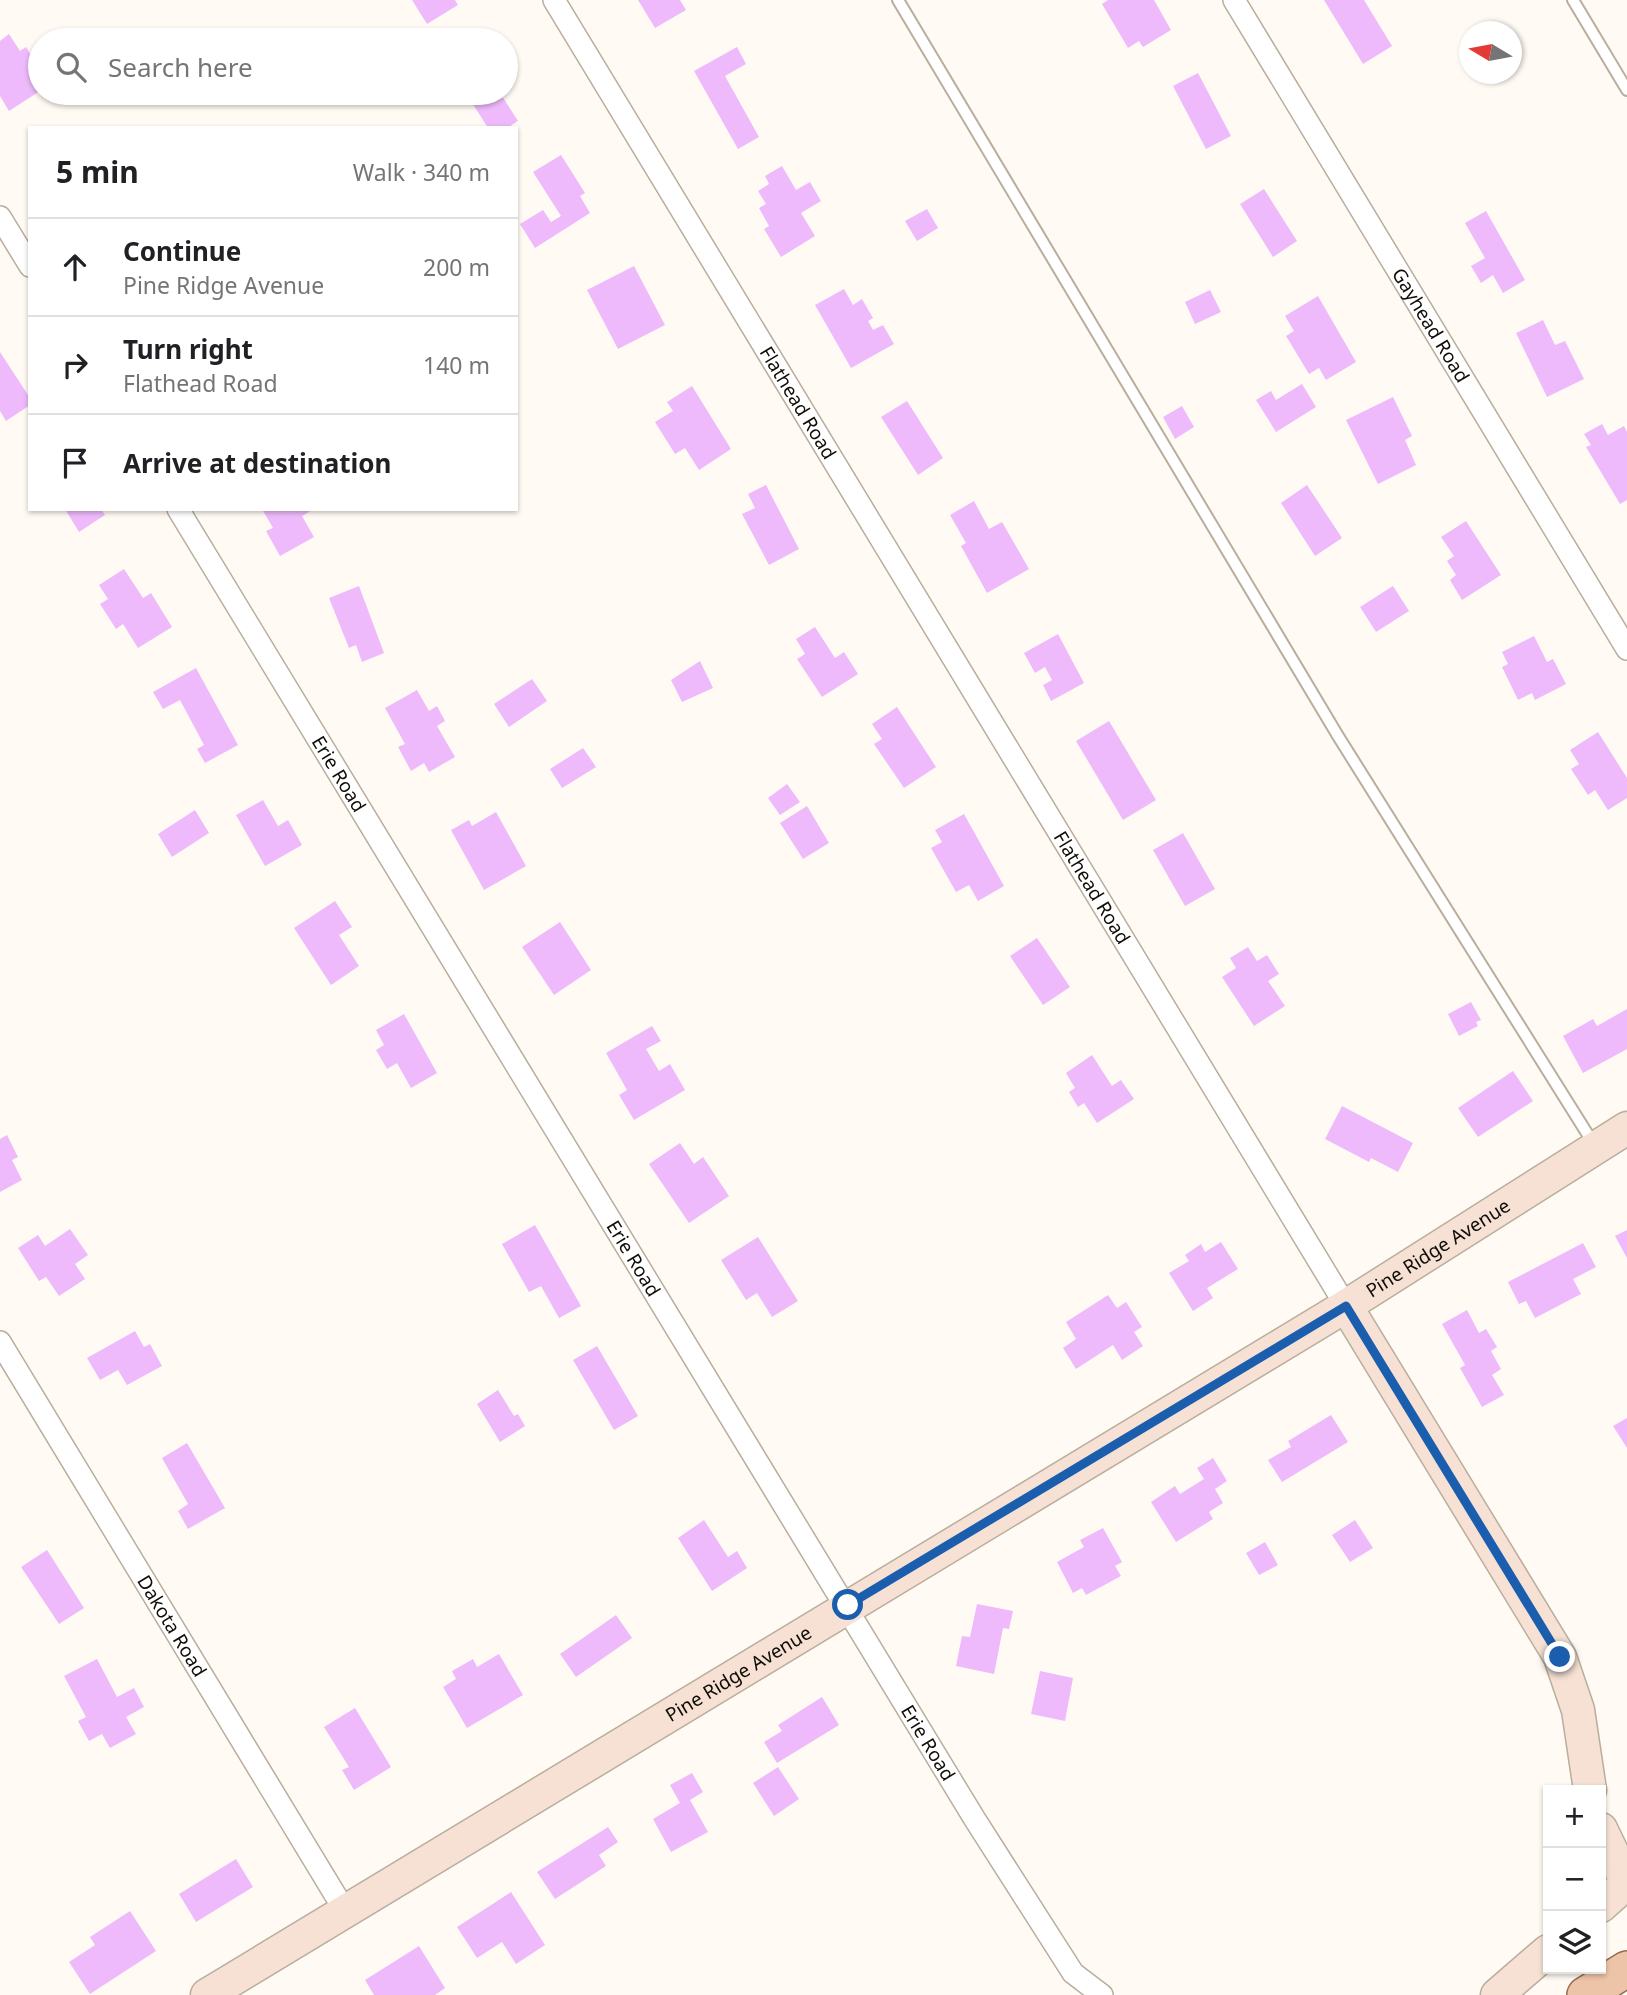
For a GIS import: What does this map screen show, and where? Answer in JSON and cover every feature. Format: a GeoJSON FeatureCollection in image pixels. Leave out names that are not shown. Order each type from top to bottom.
{"type":"FeatureCollection","features":[{"type":"Feature","properties":{"kind":"main road"},"geometry":{"type":"LineString","coordinates":[[1586,1995],[1627,1969]]}},
{"type":"Feature","properties":{"kind":"street","name":"Flathead Road"},"geometry":{"type":"LineString","coordinates":[[554,0],[1560,1657],[1578,1710],[1589,1785]]}},
{"type":"Feature","properties":{"kind":"street","name":"Gayhead Road"},"geometry":{"type":"LineString","coordinates":[[1234,0],[1627,649]]}},
{"type":"Feature","properties":{"kind":"street"},"geometry":{"type":"LineString","coordinates":[[0,217],[28,263]]}},
{"type":"Feature","properties":{"kind":"street","name":"Erie Road"},"geometry":{"type":"LineString","coordinates":[[179,511],[848,1605],[974,1818],[1073,1973],[1102,1995]]}},
{"type":"Feature","properties":{"kind":"street","name":"Pine Ridge Avenue"},"geometry":{"type":"LineString","coordinates":[[207,1995],[1346,1306],[1627,1128]]}},
{"type":"Feature","properties":{"kind":"street","name":"Dakota Road"},"geometry":{"type":"LineString","coordinates":[[0,1342],[345,1911]]}},
{"type":"Feature","properties":{"kind":"street"},"geometry":{"type":"LineString","coordinates":[[1606,1839],[1627,1883],[1606,1902]]}},
{"type":"Feature","properties":{"kind":"street"},"geometry":{"type":"LineString","coordinates":[[1497,1995],[1543,1955]]}},
{"type":"Feature","properties":{"kind":"lane"},"geometry":{"type":"LineString","coordinates":[[898,0],[1338,736],[1596,1148]]}},
{"type":"Feature","properties":{"kind":"lane"},"geometry":{"type":"LineString","coordinates":[[1573,0],[1627,90]]}},
{"type":"Feature","properties":{"kind":"building"},"geometry":{"type":"Polygon","coordinates":[[[412,0],[455,0],[458,5],[427,24],[412,0]]]}},
{"type":"Feature","properties":{"kind":"building"},"geometry":{"type":"Polygon","coordinates":[[[638,0],[680,0],[686,10],[655,28],[638,0]]]}},
{"type":"Feature","properties":{"kind":"building"},"geometry":{"type":"Polygon","coordinates":[[[1108,0],[1154,0],[1171,30],[1143,47],[1139,41],[1128,48],[1102,4],[1108,0]]]}},
{"type":"Feature","properties":{"kind":"building"},"geometry":{"type":"Polygon","coordinates":[[[1324,0],[1364,0],[1392,46],[1363,64],[1324,0]]]}},
{"type":"Feature","properties":{"kind":"building"},"geometry":{"type":"Polygon","coordinates":[[[9,34],[20,51],[26,47],[28,50],[28,99],[9,111],[0,96],[0,41],[9,34]]]}},
{"type":"Feature","properties":{"kind":"building"},"geometry":{"type":"Polygon","coordinates":[[[737,47],[746,64],[725,76],[759,137],[738,149],[694,71],[737,47]]]}},
{"type":"Feature","properties":{"kind":"building"},"geometry":{"type":"Polygon","coordinates":[[[1198,73],[1231,136],[1206,149],[1173,86],[1198,73]]]}},
{"type":"Feature","properties":{"kind":"building"},"geometry":{"type":"Polygon","coordinates":[[[474,105],[508,105],[518,121],[510,126],[487,126],[474,105]]]}},
{"type":"Feature","properties":{"kind":"building"},"geometry":{"type":"Polygon","coordinates":[[[561,155],[585,193],[580,196],[590,213],[535,248],[520,224],[543,210],[551,222],[561,216],[533,172],[561,155]]]}},
{"type":"Feature","properties":{"kind":"building"},"geometry":{"type":"Polygon","coordinates":[[[782,166],[796,190],[810,182],[821,201],[801,213],[815,236],[781,257],[764,229],[769,226],[759,208],[766,204],[758,191],[769,184],[765,176],[782,166]]]}},
{"type":"Feature","properties":{"kind":"building"},"geometry":{"type":"Polygon","coordinates":[[[1264,189],[1297,241],[1273,257],[1240,204],[1264,189]]]}},
{"type":"Feature","properties":{"kind":"building"},"geometry":{"type":"Polygon","coordinates":[[[927,209],[938,228],[917,241],[905,221],[927,209]]]}},
{"type":"Feature","properties":{"kind":"building"},"geometry":{"type":"Polygon","coordinates":[[[1486,211],[1525,280],[1503,293],[1493,275],[1481,283],[1471,266],[1485,258],[1465,223],[1486,211]]]}},
{"type":"Feature","properties":{"kind":"building"},"geometry":{"type":"Polygon","coordinates":[[[634,266],[665,325],[618,349],[587,290],[634,266]]]}},
{"type":"Feature","properties":{"kind":"building"},"geometry":{"type":"Polygon","coordinates":[[[844,289],[853,305],[862,299],[873,318],[868,321],[873,330],[883,325],[894,344],[851,368],[815,305],[844,289]]]}},
{"type":"Feature","properties":{"kind":"building"},"geometry":{"type":"Polygon","coordinates":[[[1210,290],[1221,312],[1195,324],[1185,302],[1210,290]]]}},
{"type":"Feature","properties":{"kind":"building"},"geometry":{"type":"Polygon","coordinates":[[[1318,296],[1356,362],[1326,380],[1319,368],[1309,374],[1286,336],[1294,331],[1285,316],[1318,296]]]}},
{"type":"Feature","properties":{"kind":"building"},"geometry":{"type":"Polygon","coordinates":[[[1543,320],[1555,345],[1565,341],[1584,379],[1547,397],[1516,333],[1543,320]]]}},
{"type":"Feature","properties":{"kind":"building"},"geometry":{"type":"Polygon","coordinates":[[[0,352],[28,395],[28,406],[6,421],[0,411],[0,352]]]}},
{"type":"Feature","properties":{"kind":"building"},"geometry":{"type":"Polygon","coordinates":[[[1302,384],[1316,407],[1276,432],[1256,400],[1271,391],[1276,400],[1302,384]]]}},
{"type":"Feature","properties":{"kind":"building"},"geometry":{"type":"Polygon","coordinates":[[[692,386],[731,449],[699,470],[685,448],[675,454],[655,422],[673,411],[667,402],[692,386]]]}},
{"type":"Feature","properties":{"kind":"building"},"geometry":{"type":"Polygon","coordinates":[[[1393,397],[1412,436],[1405,440],[1416,465],[1378,484],[1346,420],[1393,397]]]}},
{"type":"Feature","properties":{"kind":"building"},"geometry":{"type":"Polygon","coordinates":[[[907,401],[943,458],[918,475],[881,417],[907,401]]]}},
{"type":"Feature","properties":{"kind":"building"},"geometry":{"type":"Polygon","coordinates":[[[1182,406],[1194,427],[1175,439],[1163,417],[1182,406]]]}},
{"type":"Feature","properties":{"kind":"building"},"geometry":{"type":"Polygon","coordinates":[[[1602,424],[1608,435],[1624,426],[1627,432],[1627,500],[1620,504],[1586,447],[1591,445],[1584,434],[1602,424]]]}},
{"type":"Feature","properties":{"kind":"building"},"geometry":{"type":"Polygon","coordinates":[[[766,485],[799,549],[769,565],[742,514],[755,508],[748,494],[766,485]]]}},
{"type":"Feature","properties":{"kind":"building"},"geometry":{"type":"Polygon","coordinates":[[[1307,485],[1342,538],[1315,556],[1281,503],[1307,485]]]}},
{"type":"Feature","properties":{"kind":"building"},"geometry":{"type":"Polygon","coordinates":[[[974,501],[989,529],[1002,522],[1029,569],[987,593],[961,546],[966,543],[950,515],[974,501]]]}},
{"type":"Feature","properties":{"kind":"building"},"geometry":{"type":"Polygon","coordinates":[[[66,511],[102,511],[105,515],[79,532],[66,511]]]}},
{"type":"Feature","properties":{"kind":"building"},"geometry":{"type":"Polygon","coordinates":[[[263,511],[311,511],[302,516],[314,537],[280,556],[266,531],[273,528],[263,511]]]}},
{"type":"Feature","properties":{"kind":"building"},"geometry":{"type":"Polygon","coordinates":[[[1466,521],[1501,575],[1462,600],[1450,580],[1456,575],[1447,561],[1454,556],[1441,537],[1466,521]]]}},
{"type":"Feature","properties":{"kind":"building"},"geometry":{"type":"Polygon","coordinates":[[[124,569],[143,598],[151,593],[172,627],[138,648],[123,624],[116,629],[100,604],[108,599],[99,585],[124,569]]]}},
{"type":"Feature","properties":{"kind":"building"},"geometry":{"type":"Polygon","coordinates":[[[359,586],[384,653],[362,662],[356,645],[349,648],[329,598],[359,586]]]}},
{"type":"Feature","properties":{"kind":"building"},"geometry":{"type":"Polygon","coordinates":[[[1393,586],[1409,611],[1376,632],[1360,607],[1393,586]]]}},
{"type":"Feature","properties":{"kind":"building"},"geometry":{"type":"Polygon","coordinates":[[[815,627],[835,658],[844,652],[858,674],[822,697],[797,659],[805,654],[796,639],[815,627]]]}},
{"type":"Feature","properties":{"kind":"building"},"geometry":{"type":"Polygon","coordinates":[[[1058,634],[1084,683],[1051,701],[1043,685],[1052,680],[1045,667],[1035,673],[1024,653],[1058,634]]]}},
{"type":"Feature","properties":{"kind":"building"},"geometry":{"type":"Polygon","coordinates":[[[1534,636],[1547,662],[1553,659],[1566,684],[1535,700],[1532,693],[1518,700],[1502,667],[1508,664],[1502,652],[1534,636]]]}},
{"type":"Feature","properties":{"kind":"building"},"geometry":{"type":"Polygon","coordinates":[[[700,661],[713,688],[682,702],[671,680],[700,661]]]}},
{"type":"Feature","properties":{"kind":"building"},"geometry":{"type":"Polygon","coordinates":[[[196,668],[238,745],[205,763],[197,749],[204,745],[180,700],[163,709],[153,692],[196,668]]]}},
{"type":"Feature","properties":{"kind":"building"},"geometry":{"type":"Polygon","coordinates":[[[532,679],[547,701],[509,727],[494,704],[532,679]]]}},
{"type":"Feature","properties":{"kind":"building"},"geometry":{"type":"Polygon","coordinates":[[[417,690],[429,711],[437,706],[445,721],[437,726],[455,757],[429,772],[424,763],[411,771],[398,747],[405,744],[385,708],[417,690]]]}},
{"type":"Feature","properties":{"kind":"building"},"geometry":{"type":"Polygon","coordinates":[[[897,707],[936,767],[904,788],[874,744],[882,739],[872,724],[897,707]]]}},
{"type":"Feature","properties":{"kind":"building"},"geometry":{"type":"Polygon","coordinates":[[[1109,721],[1156,800],[1123,820],[1076,741],[1109,721]]]}},
{"type":"Feature","properties":{"kind":"building"},"geometry":{"type":"Polygon","coordinates":[[[1598,732],[1627,778],[1627,798],[1608,810],[1595,790],[1588,795],[1571,769],[1579,764],[1570,750],[1598,732]]]}},
{"type":"Feature","properties":{"kind":"building"},"geometry":{"type":"Polygon","coordinates":[[[583,748],[596,767],[562,788],[550,769],[583,748]]]}},
{"type":"Feature","properties":{"kind":"building"},"geometry":{"type":"Polygon","coordinates":[[[787,784],[800,802],[780,815],[768,798],[787,784]]]}},
{"type":"Feature","properties":{"kind":"building"},"geometry":{"type":"Polygon","coordinates":[[[263,800],[278,826],[288,820],[302,845],[265,866],[236,815],[263,800]]]}},
{"type":"Feature","properties":{"kind":"building"},"geometry":{"type":"Polygon","coordinates":[[[807,806],[829,843],[803,859],[780,823],[807,806]]]}},
{"type":"Feature","properties":{"kind":"building"},"geometry":{"type":"Polygon","coordinates":[[[195,810],[209,833],[172,857],[158,834],[195,810]]]}},
{"type":"Feature","properties":{"kind":"building"},"geometry":{"type":"Polygon","coordinates":[[[496,812],[526,866],[484,890],[451,830],[469,820],[472,826],[496,812]]]}},
{"type":"Feature","properties":{"kind":"building"},"geometry":{"type":"Polygon","coordinates":[[[964,814],[1004,886],[978,901],[969,885],[956,892],[931,848],[942,842],[935,830],[964,814]]]}},
{"type":"Feature","properties":{"kind":"building"},"geometry":{"type":"Polygon","coordinates":[[[1183,833],[1215,889],[1185,906],[1153,850],[1183,833]]]}},
{"type":"Feature","properties":{"kind":"building"},"geometry":{"type":"Polygon","coordinates":[[[335,901],[352,927],[339,935],[359,966],[331,985],[294,928],[335,901]]]}},
{"type":"Feature","properties":{"kind":"building"},"geometry":{"type":"Polygon","coordinates":[[[560,922],[591,970],[554,995],[522,947],[560,922]]]}},
{"type":"Feature","properties":{"kind":"building"},"geometry":{"type":"Polygon","coordinates":[[[1037,938],[1070,987],[1043,1005],[1010,956],[1037,938]]]}},
{"type":"Feature","properties":{"kind":"building"},"geometry":{"type":"Polygon","coordinates":[[[1248,947],[1257,961],[1267,955],[1279,974],[1268,981],[1285,1006],[1254,1026],[1222,977],[1236,968],[1230,958],[1248,947]]]}},
{"type":"Feature","properties":{"kind":"building"},"geometry":{"type":"Polygon","coordinates":[[[1471,1002],[1481,1020],[1476,1022],[1478,1026],[1459,1036],[1448,1014],[1471,1002]]]}},
{"type":"Feature","properties":{"kind":"building"},"geometry":{"type":"Polygon","coordinates":[[[1627,1009],[1627,1049],[1583,1073],[1563,1036],[1593,1019],[1597,1026],[1627,1009]]]}},
{"type":"Feature","properties":{"kind":"building"},"geometry":{"type":"Polygon","coordinates":[[[404,1014],[437,1073],[411,1088],[397,1063],[387,1069],[376,1050],[384,1045],[376,1030],[404,1014]]]}},
{"type":"Feature","properties":{"kind":"building"},"geometry":{"type":"Polygon","coordinates":[[[652,1026],[661,1041],[646,1049],[659,1071],[670,1064],[685,1090],[634,1120],[619,1095],[627,1090],[606,1053],[652,1026]]]}},
{"type":"Feature","properties":{"kind":"building"},"geometry":{"type":"Polygon","coordinates":[[[1092,1055],[1112,1086],[1121,1080],[1134,1099],[1097,1123],[1084,1103],[1078,1107],[1069,1092],[1075,1088],[1066,1073],[1092,1055]]]}},
{"type":"Feature","properties":{"kind":"building"},"geometry":{"type":"Polygon","coordinates":[[[1513,1071],[1533,1101],[1478,1137],[1458,1108],[1513,1071]]]}},
{"type":"Feature","properties":{"kind":"building"},"geometry":{"type":"Polygon","coordinates":[[[1342,1106],[1413,1143],[1398,1172],[1371,1158],[1369,1162],[1325,1139],[1342,1106]]]}},
{"type":"Feature","properties":{"kind":"building"},"geometry":{"type":"Polygon","coordinates":[[[7,1135],[18,1157],[12,1160],[22,1180],[0,1192],[0,1139],[7,1135]]]}},
{"type":"Feature","properties":{"kind":"building"},"geometry":{"type":"Polygon","coordinates":[[[680,1143],[694,1164],[703,1157],[729,1196],[689,1223],[649,1164],[680,1143]]]}},
{"type":"Feature","properties":{"kind":"building"},"geometry":{"type":"Polygon","coordinates":[[[535,1225],[581,1306],[559,1318],[541,1286],[529,1292],[502,1244],[535,1225]]]}},
{"type":"Feature","properties":{"kind":"building"},"geometry":{"type":"Polygon","coordinates":[[[70,1229],[88,1255],[75,1264],[85,1279],[59,1296],[46,1277],[39,1281],[18,1248],[38,1235],[45,1246],[70,1229]]]}},
{"type":"Feature","properties":{"kind":"building"},"geometry":{"type":"Polygon","coordinates":[[[1627,1230],[1627,1258],[1615,1236],[1627,1230]]]}},
{"type":"Feature","properties":{"kind":"building"},"geometry":{"type":"Polygon","coordinates":[[[758,1237],[798,1301],[772,1317],[757,1293],[746,1300],[721,1260],[758,1237]]]}},
{"type":"Feature","properties":{"kind":"building"},"geometry":{"type":"Polygon","coordinates":[[[1221,1242],[1238,1269],[1207,1288],[1213,1298],[1193,1311],[1169,1273],[1189,1261],[1185,1255],[1201,1244],[1205,1252],[1221,1242]]]}},
{"type":"Feature","properties":{"kind":"building"},"geometry":{"type":"Polygon","coordinates":[[[1583,1243],[1596,1267],[1573,1279],[1581,1294],[1535,1318],[1526,1301],[1519,1304],[1508,1282],[1583,1243]]]}},
{"type":"Feature","properties":{"kind":"building"},"geometry":{"type":"Polygon","coordinates":[[[1108,1295],[1117,1308],[1126,1302],[1142,1327],[1134,1332],[1143,1346],[1122,1360],[1113,1345],[1076,1369],[1063,1348],[1076,1339],[1066,1322],[1108,1295]]]}},
{"type":"Feature","properties":{"kind":"building"},"geometry":{"type":"Polygon","coordinates":[[[1467,1310],[1479,1333],[1486,1329],[1497,1347],[1491,1351],[1501,1369],[1492,1375],[1504,1395],[1482,1407],[1460,1368],[1465,1365],[1442,1324],[1467,1310]]]}},
{"type":"Feature","properties":{"kind":"building"},"geometry":{"type":"Polygon","coordinates":[[[135,1331],[144,1347],[150,1344],[162,1366],[127,1385],[118,1370],[100,1380],[87,1358],[135,1331]]]}},
{"type":"Feature","properties":{"kind":"building"},"geometry":{"type":"Polygon","coordinates":[[[597,1346],[638,1416],[614,1430],[573,1360],[597,1346]]]}},
{"type":"Feature","properties":{"kind":"building"},"geometry":{"type":"Polygon","coordinates":[[[498,1390],[514,1416],[518,1414],[525,1426],[500,1442],[477,1404],[498,1390]]]}},
{"type":"Feature","properties":{"kind":"building"},"geometry":{"type":"Polygon","coordinates":[[[1331,1415],[1348,1442],[1282,1482],[1268,1460],[1291,1447],[1288,1441],[1331,1415]]]}},
{"type":"Feature","properties":{"kind":"building"},"geometry":{"type":"Polygon","coordinates":[[[1627,1418],[1627,1448],[1613,1426],[1627,1418]]]}},
{"type":"Feature","properties":{"kind":"building"},"geometry":{"type":"Polygon","coordinates":[[[187,1443],[225,1508],[188,1529],[178,1511],[188,1504],[162,1458],[187,1443]]]}},
{"type":"Feature","properties":{"kind":"building"},"geometry":{"type":"Polygon","coordinates":[[[1213,1458],[1227,1481],[1215,1489],[1223,1503],[1209,1512],[1213,1519],[1176,1542],[1151,1502],[1175,1486],[1180,1494],[1204,1479],[1197,1468],[1213,1458]]]}},
{"type":"Feature","properties":{"kind":"building"},"geometry":{"type":"Polygon","coordinates":[[[704,1520],[728,1557],[737,1551],[747,1568],[712,1591],[678,1538],[704,1520]]]}},
{"type":"Feature","properties":{"kind":"building"},"geometry":{"type":"Polygon","coordinates":[[[1355,1520],[1373,1548],[1350,1562],[1332,1535],[1355,1520]]]}},
{"type":"Feature","properties":{"kind":"building"},"geometry":{"type":"Polygon","coordinates":[[[1103,1528],[1122,1562],[1115,1566],[1121,1576],[1086,1595],[1082,1588],[1073,1593],[1057,1562],[1084,1547],[1080,1540],[1103,1528]]]}},
{"type":"Feature","properties":{"kind":"building"},"geometry":{"type":"Polygon","coordinates":[[[1265,1542],[1278,1565],[1259,1575],[1246,1553],[1265,1542]]]}},
{"type":"Feature","properties":{"kind":"building"},"geometry":{"type":"Polygon","coordinates":[[[47,1550],[84,1608],[59,1624],[21,1567],[47,1550]]]}},
{"type":"Feature","properties":{"kind":"building"},"geometry":{"type":"Polygon","coordinates":[[[977,1604],[1013,1611],[1009,1629],[1003,1628],[994,1674],[956,1666],[962,1636],[970,1637],[977,1604]]]}},
{"type":"Feature","properties":{"kind":"building"},"geometry":{"type":"Polygon","coordinates":[[[616,1615],[632,1638],[576,1677],[560,1654],[616,1615]]]}},
{"type":"Feature","properties":{"kind":"building"},"geometry":{"type":"Polygon","coordinates":[[[499,1654],[523,1695],[467,1728],[443,1687],[456,1679],[452,1671],[473,1659],[477,1667],[499,1654]]]}},
{"type":"Feature","properties":{"kind":"building"},"geometry":{"type":"Polygon","coordinates":[[[97,1659],[117,1697],[134,1688],[144,1707],[126,1717],[136,1734],[110,1748],[102,1734],[89,1741],[78,1721],[86,1717],[64,1676],[97,1659]]]}},
{"type":"Feature","properties":{"kind":"building"},"geometry":{"type":"Polygon","coordinates":[[[1040,1671],[1073,1678],[1065,1721],[1031,1714],[1040,1671]]]}},
{"type":"Feature","properties":{"kind":"building"},"geometry":{"type":"Polygon","coordinates":[[[822,1697],[839,1725],[777,1763],[764,1742],[782,1731],[778,1725],[822,1697]]]}},
{"type":"Feature","properties":{"kind":"building"},"geometry":{"type":"Polygon","coordinates":[[[355,1708],[391,1767],[354,1790],[342,1770],[349,1767],[324,1727],[355,1708]]]}},
{"type":"Feature","properties":{"kind":"building"},"geometry":{"type":"Polygon","coordinates":[[[778,1767],[799,1799],[774,1816],[753,1783],[778,1767]]]}},
{"type":"Feature","properties":{"kind":"building"},"geometry":{"type":"Polygon","coordinates":[[[692,1773],[703,1792],[690,1800],[708,1832],[671,1852],[653,1819],[680,1803],[670,1785],[692,1773]]]}},
{"type":"Feature","properties":{"kind":"building"},"geometry":{"type":"Polygon","coordinates":[[[608,1827],[618,1842],[599,1855],[606,1866],[555,1899],[537,1872],[608,1827]]]}},
{"type":"Feature","properties":{"kind":"building"},"geometry":{"type":"Polygon","coordinates":[[[236,1859],[253,1887],[196,1922],[179,1894],[236,1859]]]}},
{"type":"Feature","properties":{"kind":"building"},"geometry":{"type":"Polygon","coordinates":[[[511,1892],[545,1945],[516,1964],[502,1942],[477,1958],[457,1927],[511,1892]]]}},
{"type":"Feature","properties":{"kind":"building"},"geometry":{"type":"Polygon","coordinates":[[[130,1911],[156,1951],[90,1994],[69,1962],[95,1945],[90,1937],[130,1911]]]}},
{"type":"Feature","properties":{"kind":"building"},"geometry":{"type":"Polygon","coordinates":[[[419,1946],[445,1988],[435,1995],[374,1995],[365,1980],[419,1946]]]}},
{"type":"Feature","properties":{"kind":"route"},"geometry":{"type":"LineString","coordinates":[[848,1605],[1346,1306],[1560,1657]]}}]}
